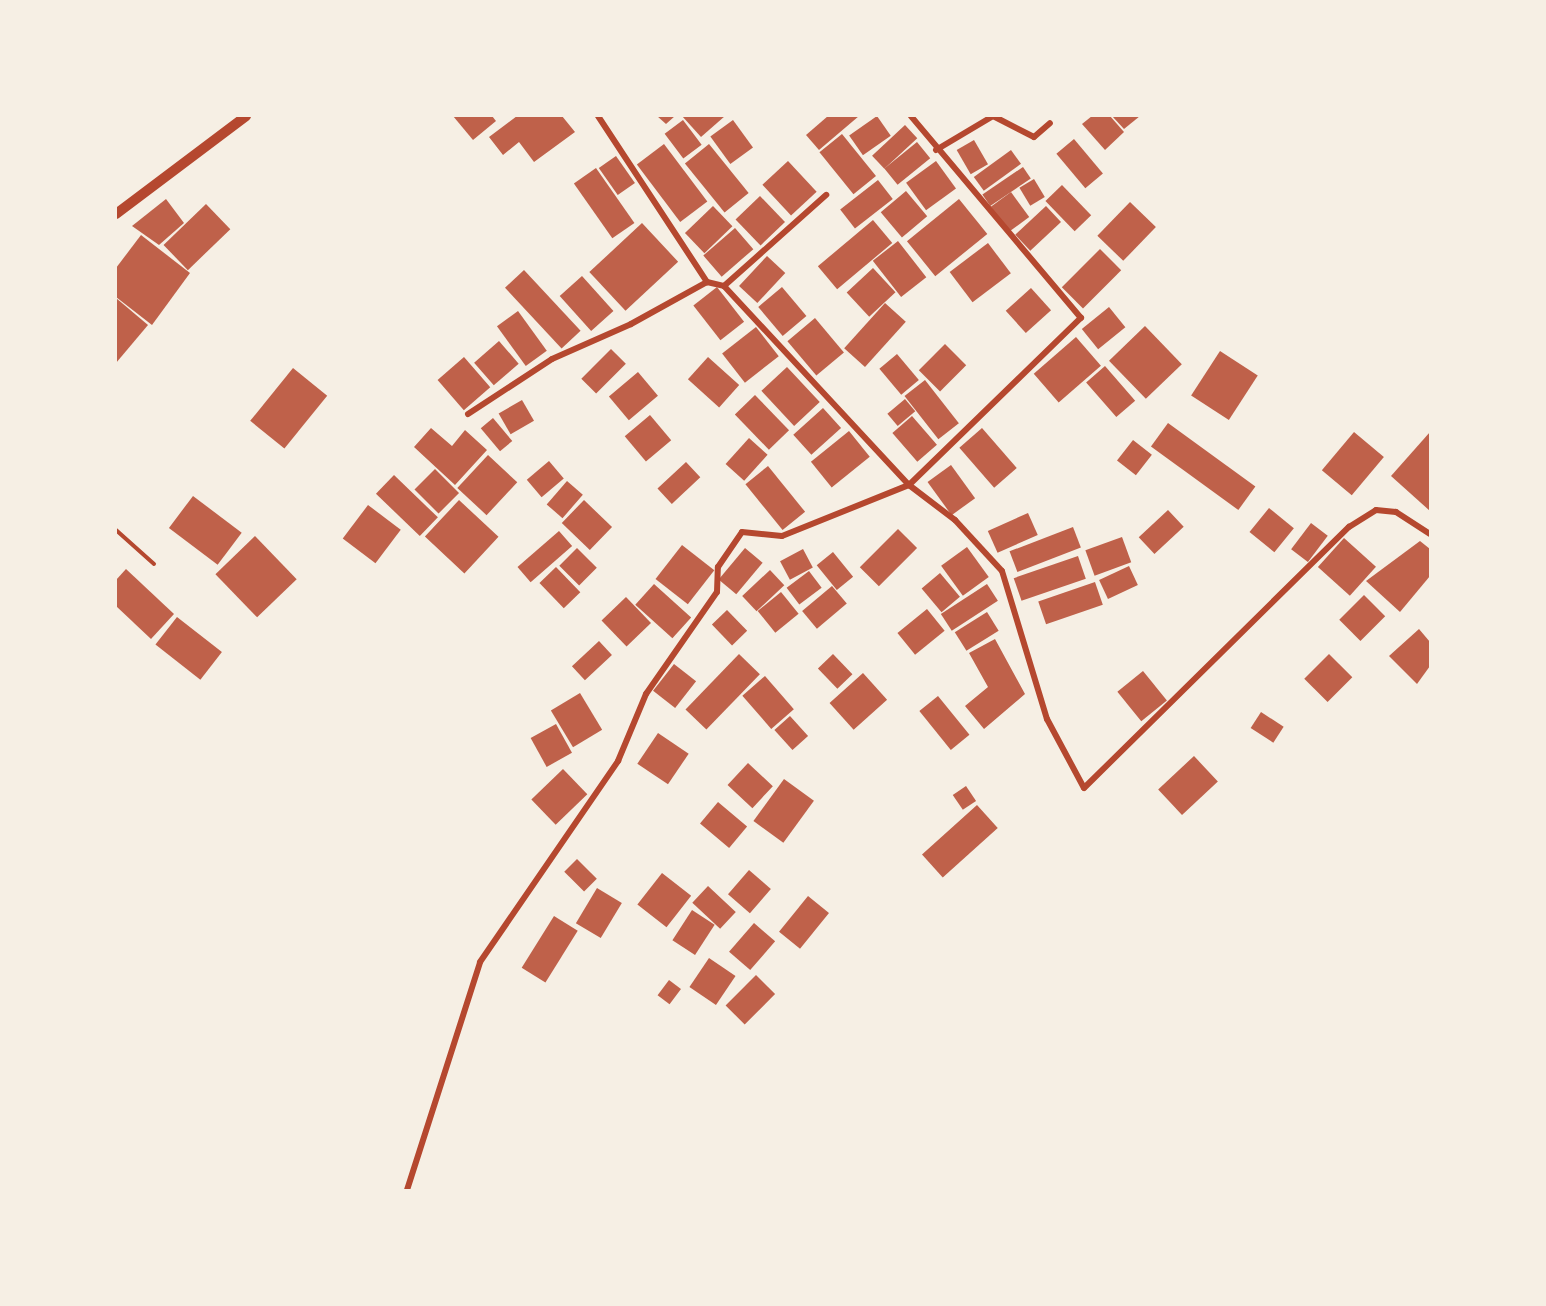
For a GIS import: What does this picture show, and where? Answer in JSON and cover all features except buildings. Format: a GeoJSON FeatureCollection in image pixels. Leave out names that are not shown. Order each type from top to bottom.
{"type":"FeatureCollection","features":[{"type":"Feature","properties":{"kind":"street"},"geometry":{"type":"LineString","coordinates":[[116,214],[246,116]]}},
{"type":"Feature","properties":{"kind":"street"},"geometry":{"type":"LineString","coordinates":[[598,116],[707,282]]}},
{"type":"Feature","properties":{"kind":"street"},"geometry":{"type":"LineString","coordinates":[[407,1191],[480,962],[618,760],[646,694],[717,592],[718,567],[742,532],[782,536],[850,513],[909,485],[1081,318],[936,150],[911,116]]}},
{"type":"Feature","properties":{"kind":"street"},"geometry":{"type":"LineString","coordinates":[[936,150],[993,116],[1034,137],[1050,123]]}},
{"type":"Feature","properties":{"kind":"street"},"geometry":{"type":"LineString","coordinates":[[724,286],[826,195]]}},
{"type":"Feature","properties":{"kind":"street"},"geometry":{"type":"LineString","coordinates":[[468,414],[552,359],[631,324],[707,282],[724,286],[909,485],[955,519],[1002,571],[1047,719],[1084,788],[1349,527],[1376,510],[1396,512],[1431,534]]}},
{"type":"Feature","properties":{"kind":"path"},"geometry":{"type":"LineString","coordinates":[[116,530],[154,564]]}}]}
